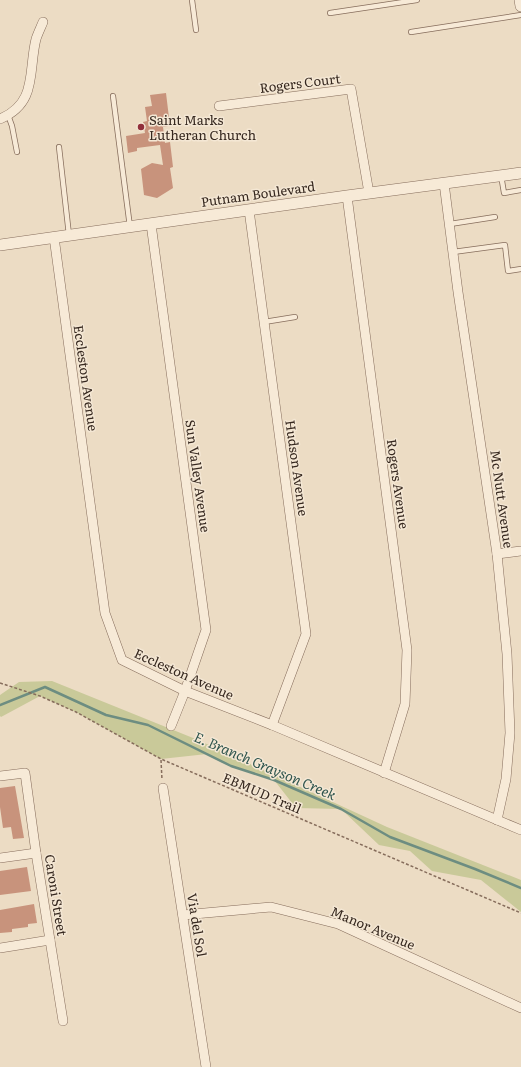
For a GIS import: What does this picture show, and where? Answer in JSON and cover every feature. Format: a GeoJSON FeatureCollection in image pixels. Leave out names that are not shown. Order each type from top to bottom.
{"type":"FeatureCollection","features":[{"type":"Feature","properties":{"kind":"street"},"geometry":{"type":"LineString","coordinates":[[520,0],[521,6]]}},
{"type":"Feature","properties":{"kind":"street"},"geometry":{"type":"LineString","coordinates":[[4,117],[23,101],[29,89],[36,40],[43,22]]}},
{"type":"Feature","properties":{"kind":"street","name":"Rogers Court"},"geometry":{"type":"LineString","coordinates":[[219,106],[351,89],[369,193]]}},
{"type":"Feature","properties":{"kind":"street","name":"Putnam Boulevard"},"geometry":{"type":"LineString","coordinates":[[0,245],[521,173]]}},
{"type":"Feature","properties":{"kind":"street","name":"Mc Nutt Avenue"},"geometry":{"type":"LineString","coordinates":[[444,183],[497,554],[507,654],[510,733],[506,779],[497,820]]}},
{"type":"Feature","properties":{"kind":"street","name":"Rogers Avenue"},"geometry":{"type":"LineString","coordinates":[[347,196],[407,650],[405,704],[384,773]]}},
{"type":"Feature","properties":{"kind":"street","name":"Hudson Avenue"},"geometry":{"type":"LineString","coordinates":[[248,210],[306,634],[272,725]]}},
{"type":"Feature","properties":{"kind":"street","name":"Sun Valley Avenue"},"geometry":{"type":"LineString","coordinates":[[151,224],[206,630],[171,726]]}},
{"type":"Feature","properties":{"kind":"street","name":"Eccleston Avenue"},"geometry":{"type":"LineString","coordinates":[[54,237],[105,613],[122,660],[185,691],[272,725],[521,830]]}},
{"type":"Feature","properties":{"kind":"street"},"geometry":{"type":"LineString","coordinates":[[497,554],[521,550]]}},
{"type":"Feature","properties":{"kind":"street","name":"Caroni Street"},"geometry":{"type":"LineString","coordinates":[[0,776],[25,773],[36,854],[63,1020]]}},
{"type":"Feature","properties":{"kind":"street","name":"Via del Sol"},"geometry":{"type":"LineString","coordinates":[[162,788],[206,1067]]}},
{"type":"Feature","properties":{"kind":"street"},"geometry":{"type":"LineString","coordinates":[[0,858],[36,854]]}},
{"type":"Feature","properties":{"kind":"street","name":"Manor Avenue"},"geometry":{"type":"LineString","coordinates":[[183,915],[271,907],[338,924],[521,1008]]}},
{"type":"Feature","properties":{"kind":"street"},"geometry":{"type":"LineString","coordinates":[[0,948],[50,940]]}},
{"type":"Feature","properties":{"kind":"lane"},"geometry":{"type":"LineString","coordinates":[[192,0],[196,30]]}},
{"type":"Feature","properties":{"kind":"lane"},"geometry":{"type":"LineString","coordinates":[[330,13],[417,0]]}},
{"type":"Feature","properties":{"kind":"lane"},"geometry":{"type":"LineString","coordinates":[[411,32],[521,15]]}},
{"type":"Feature","properties":{"kind":"lane"},"geometry":{"type":"LineString","coordinates":[[114,96],[130,227]]}},
{"type":"Feature","properties":{"kind":"lane"},"geometry":{"type":"LineString","coordinates":[[4,117],[12,126],[17,152]]}},
{"type":"Feature","properties":{"kind":"lane"},"geometry":{"type":"LineString","coordinates":[[59,147],[70,235]]}},
{"type":"Feature","properties":{"kind":"lane"},"geometry":{"type":"LineString","coordinates":[[501,175],[504,193],[521,190]]}},
{"type":"Feature","properties":{"kind":"lane"},"geometry":{"type":"LineString","coordinates":[[450,224],[495,217]]}},
{"type":"Feature","properties":{"kind":"lane"},"geometry":{"type":"LineString","coordinates":[[453,252],[505,245],[508,271],[521,269]]}},
{"type":"Feature","properties":{"kind":"lane"},"geometry":{"type":"LineString","coordinates":[[264,322],[295,317]]}},
{"type":"Feature","properties":{"kind":"path","name":"EBMUD Trail"},"geometry":{"type":"LineString","coordinates":[[0,683],[40,696],[76,712],[161,759],[521,912]]}},
{"type":"Feature","properties":{"kind":"path"},"geometry":{"type":"LineString","coordinates":[[161,759],[162,788]]}},
{"type":"Feature","properties":{"kind":"green space"},"geometry":{"type":"Polygon","coordinates":[[[52,681],[198,740],[387,827],[521,880],[521,912],[481,880],[432,871],[410,851],[379,845],[341,809],[296,808],[274,780],[231,766],[207,754],[161,759],[76,712],[40,696],[1,717],[0,716],[0,695],[19,682],[52,681]]]}},
{"type":"Feature","properties":{"kind":"building"},"geometry":{"type":"Polygon","coordinates":[[[166,93],[170,126],[163,127],[165,143],[170,142],[173,167],[170,168],[173,188],[157,198],[144,195],[141,169],[152,163],[163,165],[160,145],[137,148],[137,151],[128,153],[126,136],[145,133],[143,122],[147,121],[145,107],[152,106],[150,95],[166,93]]]}},
{"type":"Feature","properties":{"kind":"building"},"geometry":{"type":"Polygon","coordinates":[[[15,786],[24,838],[13,839],[11,827],[3,828],[0,807],[0,788],[15,786]]]}},
{"type":"Feature","properties":{"kind":"building"},"geometry":{"type":"Polygon","coordinates":[[[27,867],[31,891],[0,895],[0,871],[27,867]]]}},
{"type":"Feature","properties":{"kind":"building"},"geometry":{"type":"Polygon","coordinates":[[[34,904],[37,923],[28,924],[28,927],[12,929],[12,932],[0,933],[0,910],[34,904]]]}},
{"type":"Feature","properties":{"kind":"waterway","name":"E. Branch Grayson Creek"},"geometry":{"type":"LineString","coordinates":[[0,705],[45,687],[106,715],[148,725],[231,766],[274,780],[341,809],[390,837],[521,888]]}},
{"type":"Feature","properties":{"kind":"place","name":"Saint Marks Lutheran Church"},"geometry":{"type":"Point","coordinates":[141,127]}}]}
